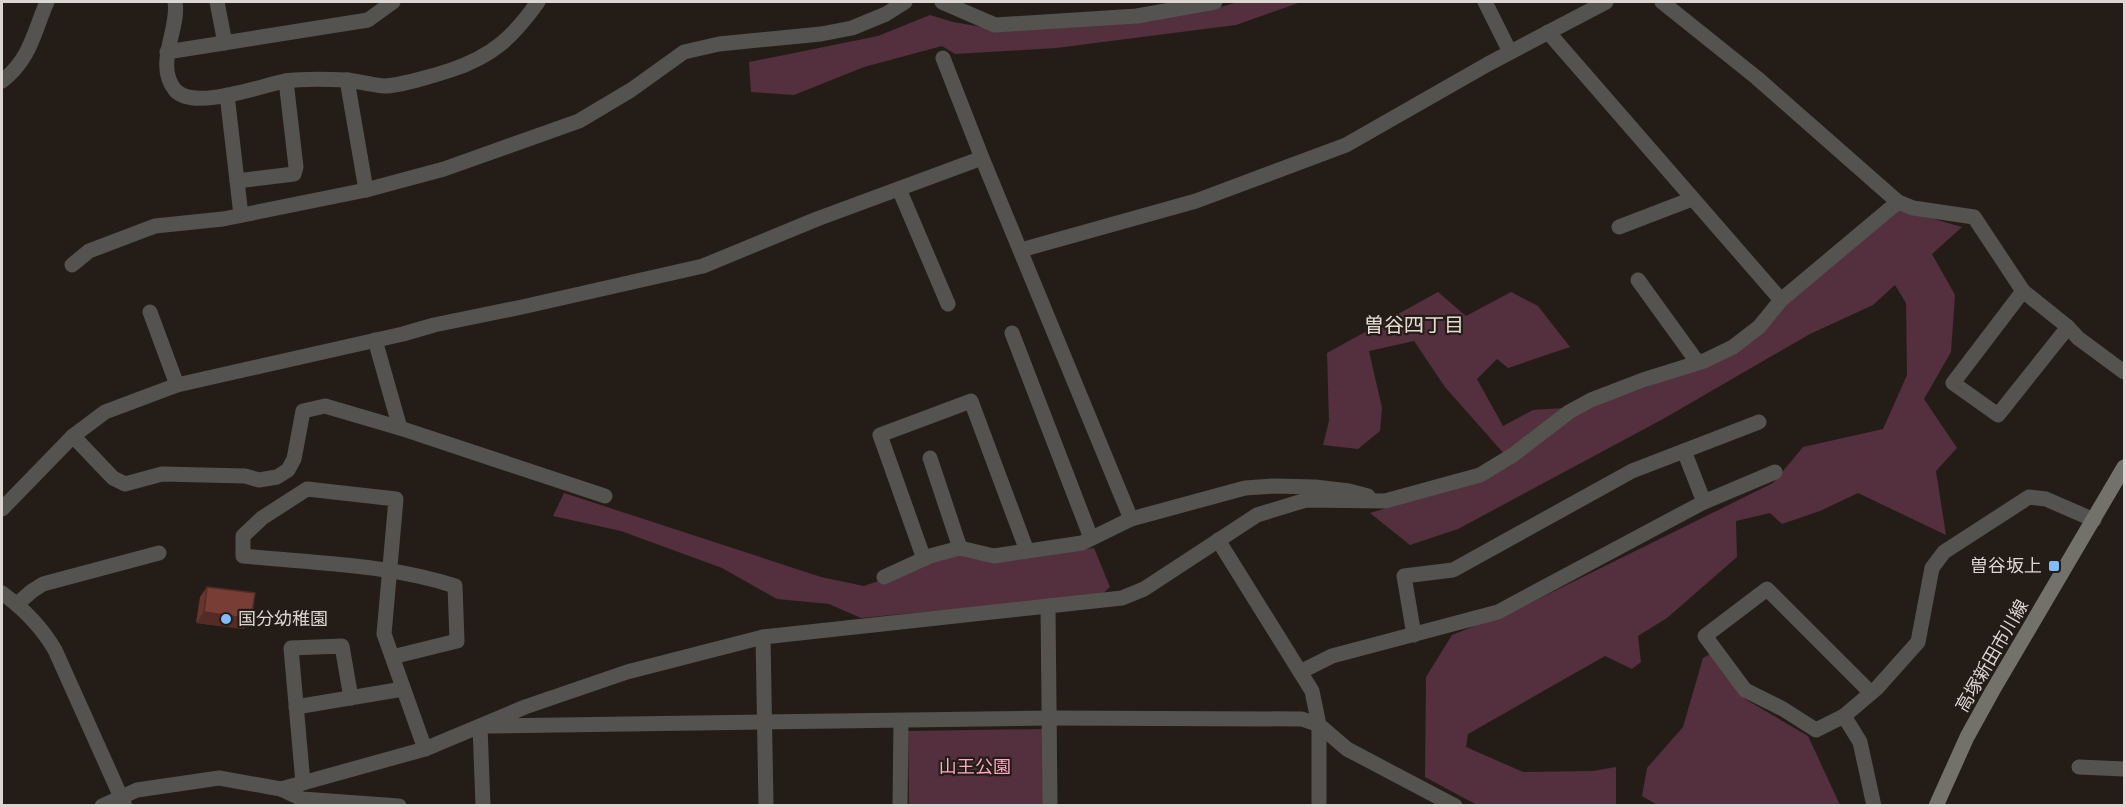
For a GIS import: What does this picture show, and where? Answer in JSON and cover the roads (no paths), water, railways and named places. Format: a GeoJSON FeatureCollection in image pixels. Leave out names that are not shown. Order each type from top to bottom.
{"type":"FeatureCollection","features":[{"type":"Feature","properties":{"kind":"main road","name":"高塚新田市川線"},"geometry":{"type":"LineString","coordinates":[[1936,806],[1967,737],[1993,690],[2124,467]]}},
{"type":"Feature","properties":{"kind":"street"},"geometry":{"type":"LineString","coordinates":[[2,81],[11,74],[29,49],[47,2]]}},
{"type":"Feature","properties":{"kind":"street"},"geometry":{"type":"LineString","coordinates":[[175,2],[176,12],[167,52],[170,80],[176,91],[186,98],[197,99],[227,95],[286,81],[347,80],[386,86],[459,67],[496,49],[511,37],[538,2]]}},
{"type":"Feature","properties":{"kind":"street"},"geometry":{"type":"LineString","coordinates":[[217,2],[225,43]]}},
{"type":"Feature","properties":{"kind":"street"},"geometry":{"type":"LineString","coordinates":[[167,52],[368,20],[393,2]]}},
{"type":"Feature","properties":{"kind":"street"},"geometry":{"type":"LineString","coordinates":[[72,265],[88,252],[155,226],[223,219],[366,190],[444,169],[579,121],[631,90],[684,52],[719,44],[821,34],[852,28],[886,14],[904,2]]}},
{"type":"Feature","properties":{"kind":"street"},"geometry":{"type":"LineString","coordinates":[[942,2],[995,25],[1137,16],[1215,2]]}},
{"type":"Feature","properties":{"kind":"street"},"geometry":{"type":"LineString","coordinates":[[1485,2],[1510,52]]}},
{"type":"Feature","properties":{"kind":"street"},"geometry":{"type":"LineString","coordinates":[[1020,250],[1196,201],[1346,145],[1510,52],[1606,2]]}},
{"type":"Feature","properties":{"kind":"street"},"geometry":{"type":"LineString","coordinates":[[1662,2],[1756,78],[1898,202],[1913,207],[1974,217],[2023,291],[2068,327],[2078,338],[2124,372]]}},
{"type":"Feature","properties":{"kind":"street"},"geometry":{"type":"LineString","coordinates":[[1548,32],[1781,300]]}},
{"type":"Feature","properties":{"kind":"street"},"geometry":{"type":"LineString","coordinates":[[943,58],[1131,519]]}},
{"type":"Feature","properties":{"kind":"street"},"geometry":{"type":"LineString","coordinates":[[347,80],[366,190]]}},
{"type":"Feature","properties":{"kind":"street"},"geometry":{"type":"LineString","coordinates":[[237,181],[294,174],[296,168],[286,81]]}},
{"type":"Feature","properties":{"kind":"street"},"geometry":{"type":"LineString","coordinates":[[227,95],[241,215]]}},
{"type":"Feature","properties":{"kind":"street"},"geometry":{"type":"LineString","coordinates":[[2,509],[73,436],[105,412],[177,385],[434,325],[703,266],[817,219],[982,158]]}},
{"type":"Feature","properties":{"kind":"street"},"geometry":{"type":"LineString","coordinates":[[899,189],[948,304]]}},
{"type":"Feature","properties":{"kind":"street"},"geometry":{"type":"LineString","coordinates":[[1619,227],[1692,199]]}},
{"type":"Feature","properties":{"kind":"street"},"geometry":{"type":"LineString","coordinates":[[281,789],[425,749],[525,707],[627,672],[764,638],[1122,598],[1144,589],[1257,515],[1306,500],[1385,501],[1480,475],[1513,455],[1569,412],[1591,400],[1643,380],[1698,363],[1733,347],[1759,327],[1781,300],[1898,202]]}},
{"type":"Feature","properties":{"kind":"street"},"geometry":{"type":"LineString","coordinates":[[1638,280],[1698,363]]}},
{"type":"Feature","properties":{"kind":"street"},"geometry":{"type":"LineString","coordinates":[[2023,291],[1953,383],[1998,415],[2068,327]]}},
{"type":"Feature","properties":{"kind":"street"},"geometry":{"type":"LineString","coordinates":[[150,312],[177,385]]}},
{"type":"Feature","properties":{"kind":"street"},"geometry":{"type":"LineString","coordinates":[[1012,333],[1091,538]]}},
{"type":"Feature","properties":{"kind":"street"},"geometry":{"type":"LineString","coordinates":[[375,340],[400,428]]}},
{"type":"Feature","properties":{"kind":"street"},"geometry":{"type":"LineString","coordinates":[[924,559],[880,435],[971,401],[1027,551]]}},
{"type":"Feature","properties":{"kind":"street"},"geometry":{"type":"LineString","coordinates":[[73,436],[113,478],[125,484],[162,474],[245,476],[259,480],[277,477],[288,470],[294,459],[303,411],[325,406],[400,428],[605,496]]}},
{"type":"Feature","properties":{"kind":"street"},"geometry":{"type":"LineString","coordinates":[[1414,635],[1404,576],[1453,570],[1632,471],[1759,422]]}},
{"type":"Feature","properties":{"kind":"street"},"geometry":{"type":"LineString","coordinates":[[1684,451],[1704,502]]}},
{"type":"Feature","properties":{"kind":"street"},"geometry":{"type":"LineString","coordinates":[[930,458],[960,548]]}},
{"type":"Feature","properties":{"kind":"street"},"geometry":{"type":"LineString","coordinates":[[1300,672],[1332,656],[1498,612],[1704,502],[1775,472]]}},
{"type":"Feature","properties":{"kind":"street"},"geometry":{"type":"LineString","coordinates":[[884,577],[924,559],[960,548],[994,556],[1082,543],[1131,519],[1245,488],[1315,487],[1349,491],[1385,501]]}},
{"type":"Feature","properties":{"kind":"street"},"geometry":{"type":"LineString","coordinates":[[392,657],[457,641],[455,586],[438,580],[391,571],[243,556],[243,536],[262,518],[307,489],[396,499],[391,571],[384,633],[392,657],[425,749]]}},
{"type":"Feature","properties":{"kind":"street"},"geometry":{"type":"LineString","coordinates":[[1871,693],[1767,589],[1705,636],[1745,690],[1783,709],[1816,730],[1844,716],[1871,693],[1918,642],[1932,568],[1944,552],[2029,497],[2046,499],[2094,520]]}},
{"type":"Feature","properties":{"kind":"street"},"geometry":{"type":"LineString","coordinates":[[1218,540],[1312,691],[1319,725],[1319,806]]}},
{"type":"Feature","properties":{"kind":"street"},"geometry":{"type":"LineString","coordinates":[[17,604],[43,584],[159,553]]}},
{"type":"Feature","properties":{"kind":"street"},"geometry":{"type":"LineString","coordinates":[[2,593],[44,630],[124,802]]}},
{"type":"Feature","properties":{"kind":"street"},"geometry":{"type":"LineString","coordinates":[[1048,606],[1050,806]]}},
{"type":"Feature","properties":{"kind":"street"},"geometry":{"type":"LineString","coordinates":[[764,638],[766,806]]}},
{"type":"Feature","properties":{"kind":"street"},"geometry":{"type":"LineString","coordinates":[[303,783],[291,648],[342,646],[351,698]]}},
{"type":"Feature","properties":{"kind":"street"},"geometry":{"type":"LineString","coordinates":[[297,707],[404,689]]}},
{"type":"Feature","properties":{"kind":"street"},"geometry":{"type":"LineString","coordinates":[[1844,716],[1860,742],[1874,806]]}},
{"type":"Feature","properties":{"kind":"street"},"geometry":{"type":"LineString","coordinates":[[480,726],[1050,718],[1302,719],[1319,725],[1347,749],[1455,806]]}},
{"type":"Feature","properties":{"kind":"street"},"geometry":{"type":"LineString","coordinates":[[900,806],[901,721]]}},
{"type":"Feature","properties":{"kind":"street"},"geometry":{"type":"LineString","coordinates":[[480,726],[483,806]]}},
{"type":"Feature","properties":{"kind":"street"},"geometry":{"type":"LineString","coordinates":[[2079,766],[2124,769]]}},
{"type":"Feature","properties":{"kind":"street"},"geometry":{"type":"LineString","coordinates":[[102,806],[124,802],[137,790],[219,778],[281,789],[302,799],[399,806]]}},
{"type":"Feature","properties":{"kind":"place","name":"曽谷坂上"},"geometry":{"type":"Point","coordinates":[2054,566]}},
{"type":"Feature","properties":{"kind":"place","name":"国分幼稚園"},"geometry":{"type":"Point","coordinates":[226,619]}},
{"type":"Feature","properties":{"kind":"district","name":"曽谷四丁目"},"geometry":{"type":"Point","coordinates":[1414,325]}},
{"type":"Feature","properties":{"kind":"park label","name":"山王公園"},"geometry":{"type":"Point","coordinates":[975,767]}}]}
